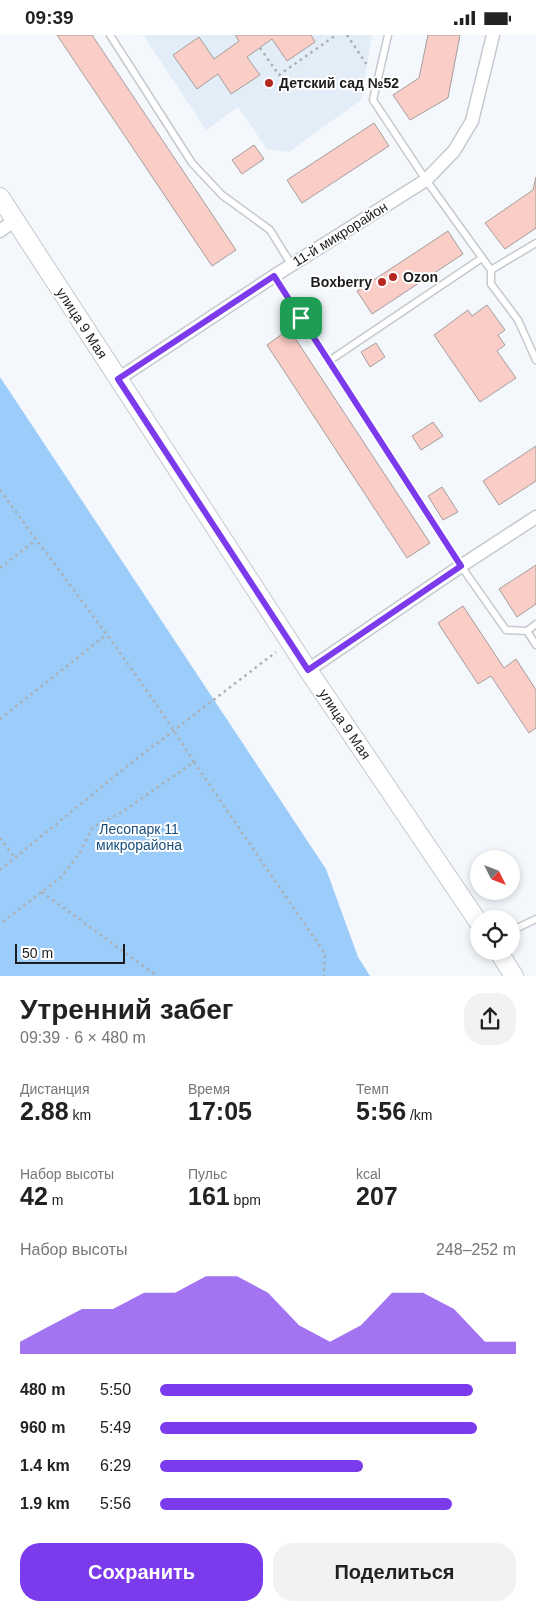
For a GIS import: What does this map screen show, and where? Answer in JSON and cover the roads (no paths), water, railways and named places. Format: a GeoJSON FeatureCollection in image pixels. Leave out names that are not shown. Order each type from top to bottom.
{"type":"FeatureCollection","features":[{"type":"Feature","properties":{"kind":"main road","name":"улица 9 Мая"},"geometry":{"type":"LineString","coordinates":[[0,197],[308,670],[470,910]]}},
{"type":"Feature","properties":{"kind":"main road"},"geometry":{"type":"LineString","coordinates":[[504,960],[514,976]]}},
{"type":"Feature","properties":{"kind":"street","name":"11-й микрорайон"},"geometry":{"type":"LineString","coordinates":[[118,379],[291,264],[426,180],[454,151],[472,121],[493,35]]}},
{"type":"Feature","properties":{"kind":"street"},"geometry":{"type":"LineString","coordinates":[[0,231],[15,220]]}},
{"type":"Feature","properties":{"kind":"street"},"geometry":{"type":"LineString","coordinates":[[308,670],[536,517]]}},
{"type":"Feature","properties":{"kind":"lane"},"geometry":{"type":"LineString","coordinates":[[110,35],[192,163],[222,195],[270,230],[291,264]]}},
{"type":"Feature","properties":{"kind":"lane"},"geometry":{"type":"LineString","coordinates":[[388,35],[373,100],[426,180],[491,270],[491,285],[518,320],[536,360]]}},
{"type":"Feature","properties":{"kind":"lane"},"geometry":{"type":"LineString","coordinates":[[491,270],[536,243]]}},
{"type":"Feature","properties":{"kind":"lane"},"geometry":{"type":"LineString","coordinates":[[329,361],[482,258]]}},
{"type":"Feature","properties":{"kind":"lane"},"geometry":{"type":"LineString","coordinates":[[274,276],[461,566],[506,630],[527,631],[536,625]]}},
{"type":"Feature","properties":{"kind":"lane"},"geometry":{"type":"LineString","coordinates":[[527,631],[536,645]]}},
{"type":"Feature","properties":{"kind":"lane"},"geometry":{"type":"LineString","coordinates":[[520,927],[536,919]]}},
{"type":"Feature","properties":{"kind":"place","name":"Детский сад №52"},"geometry":{"type":"Point","coordinates":[269,83]}},
{"type":"Feature","properties":{"kind":"place","name":"Ozon"},"geometry":{"type":"Point","coordinates":[393,277]}},
{"type":"Feature","properties":{"kind":"place","name":"Boxberry"},"geometry":{"type":"Point","coordinates":[382,282]}},
{"type":"Feature","properties":{"kind":"park label","name":"Лесопарк 11 микрорайона"},"geometry":{"type":"Point","coordinates":[139,838]}}]}
